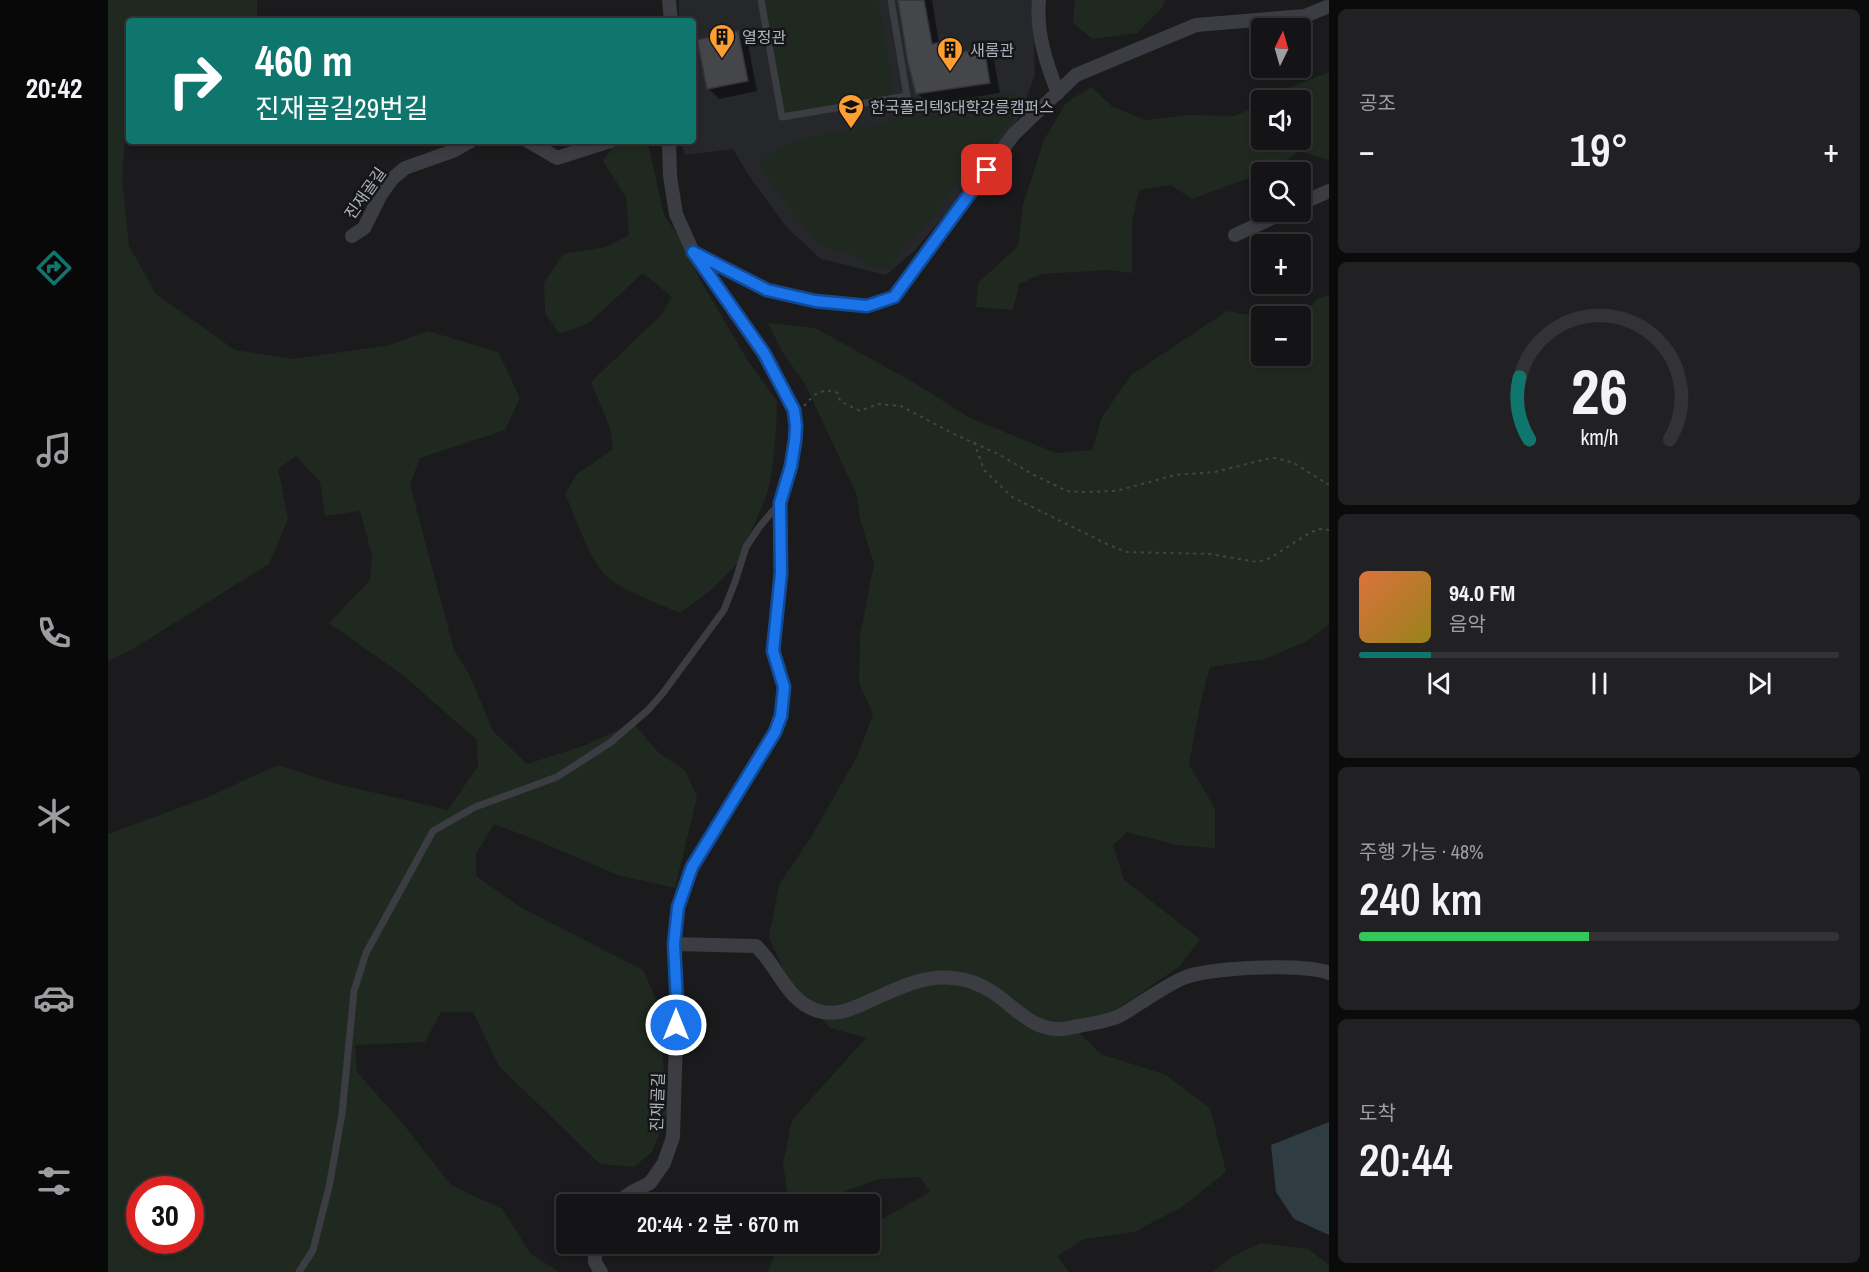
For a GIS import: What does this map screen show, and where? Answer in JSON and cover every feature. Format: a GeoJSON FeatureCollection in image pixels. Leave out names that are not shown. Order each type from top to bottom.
{"type":"FeatureCollection","features":[{"type":"Feature","properties":{"kind":"street"},"geometry":{"type":"LineString","coordinates":[[669,0],[671,18]]}},
{"type":"Feature","properties":{"kind":"street"},"geometry":{"type":"LineString","coordinates":[[1039,0],[1038,13],[1045,60],[1058,93]]}},
{"type":"Feature","properties":{"kind":"street"},"geometry":{"type":"LineString","coordinates":[[693,252],[767,290],[815,301],[867,306],[894,297],[1014,134],[1076,75],[1196,25],[1305,16],[1329,6]]}},
{"type":"Feature","properties":{"kind":"street","name":"진재골길"},"geometry":{"type":"LineString","coordinates":[[352,236],[364,228],[381,194],[392,179],[405,168],[453,151],[466,144]]}},
{"type":"Feature","properties":{"kind":"street"},"geometry":{"type":"LineString","coordinates":[[533,144],[557,158],[601,144]]}},
{"type":"Feature","properties":{"kind":"street","name":"진재골길"},"geometry":{"type":"LineString","coordinates":[[629,1194],[650,1183],[664,1163],[673,1137],[677,1003],[674,944],[678,907],[692,867],[775,732],[781,716],[784,687],[773,651],[781,573],[780,503],[791,466],[796,426],[794,410],[764,353],[693,252],[676,214],[670,176],[669,144]]}},
{"type":"Feature","properties":{"kind":"street"},"geometry":{"type":"LineString","coordinates":[[1311,199],[1329,191]]}},
{"type":"Feature","properties":{"kind":"street"},"geometry":{"type":"LineString","coordinates":[[1235,235],[1263,222]]}},
{"type":"Feature","properties":{"kind":"street"},"geometry":{"type":"LineString","coordinates":[[674,944],[756,946],[790,991],[817,1011],[839,1013],[912,983],[951,978],[974,982],[993,992],[1022,1016],[1038,1025],[1056,1029],[1116,1018],[1182,978],[1201,974],[1286,966],[1329,973]]}},
{"type":"Feature","properties":{"kind":"street"},"geometry":{"type":"LineString","coordinates":[[595,1254],[595,1262],[601,1272]]}},
{"type":"Feature","properties":{"kind":"lane"},"geometry":{"type":"LineString","coordinates":[[761,0],[782,117],[908,96],[891,0]]}},
{"type":"Feature","properties":{"kind":"lane"},"geometry":{"type":"LineString","coordinates":[[299,1272],[313,1250],[329,1187],[342,1114],[354,991],[366,953],[433,831],[475,807],[557,777],[611,742],[648,710],[724,610],[746,547],[780,503]]}},
{"type":"Feature","properties":{"kind":"path"},"geometry":{"type":"LineString","coordinates":[[794,410],[805,406],[814,395],[826,390],[838,393],[840,402],[860,411],[878,404],[901,406],[952,433],[1000,454],[1034,475],[1067,491],[1116,491],[1175,475],[1215,472],[1276,458],[1294,463],[1329,485]]}},
{"type":"Feature","properties":{"kind":"path"},"geometry":{"type":"LineString","coordinates":[[974,442],[984,470],[1012,497],[1025,506],[1126,552],[1209,554],[1258,562],[1270,558],[1311,532],[1320,529],[1329,530]]}},
{"type":"Feature","properties":{"kind":"shaded area"},"geometry":{"type":"Polygon","coordinates":[[[108,0],[257,0],[257,18],[126,18],[126,138],[122,177],[129,246],[156,294],[235,350],[293,359],[390,345],[428,331],[498,352],[520,398],[505,430],[420,458],[410,485],[454,650],[470,676],[493,731],[527,764],[586,745],[633,723],[659,753],[685,770],[697,797],[675,888],[618,875],[494,824],[476,854],[476,876],[522,908],[643,970],[657,1001],[668,1112],[652,1152],[634,1167],[600,1164],[499,1066],[473,1012],[441,1012],[425,1042],[355,1045],[357,1072],[403,1124],[451,1185],[502,1209],[531,1254],[559,1272],[108,1272],[108,834],[206,798],[278,765],[329,782],[448,810],[478,766],[477,740],[404,676],[329,623],[370,580],[372,555],[360,511],[325,516],[320,482],[296,456],[278,469],[288,519],[269,564],[136,647],[108,661],[108,0]]]}},
{"type":"Feature","properties":{"kind":"shaded area","name":"한국폴리텍3대학강릉캠퍼스"},"geometry":{"type":"Polygon","coordinates":[[[679,0],[1032,0],[1035,75],[1019,118],[943,217],[914,251],[886,275],[821,259],[787,228],[749,176],[733,149],[685,155],[682,144],[696,144],[696,18],[679,18],[679,0]]]}},
{"type":"Feature","properties":{"kind":"shaded area"},"geometry":{"type":"Polygon","coordinates":[[[761,0],[878,0],[895,97],[782,117],[761,0]]]}},
{"type":"Feature","properties":{"kind":"shaded area"},"geometry":{"type":"Polygon","coordinates":[[[1075,0],[1165,0],[1162,8],[1137,33],[1092,39],[1073,22],[1075,0]]]}},
{"type":"Feature","properties":{"kind":"shaded area"},"geometry":{"type":"Polygon","coordinates":[[[1329,72],[1329,160],[1300,151],[1284,162],[1251,162],[1251,177],[1192,199],[1171,185],[1139,190],[1132,221],[1132,273],[1109,270],[1042,274],[1019,284],[1013,310],[976,307],[978,283],[1018,246],[1023,205],[1044,140],[1066,103],[1091,87],[1113,107],[1145,120],[1190,115],[1235,116],[1251,109],[1251,150],[1311,150],[1311,90],[1283,90],[1329,72]]]}},
{"type":"Feature","properties":{"kind":"shaded area"},"geometry":{"type":"Polygon","coordinates":[[[1020,94],[1021,106],[1000,135],[954,187],[933,218],[901,248],[890,269],[873,267],[850,254],[830,249],[822,244],[792,210],[758,164],[785,146],[800,140],[880,124],[953,99],[1020,94]]]}},
{"type":"Feature","properties":{"kind":"shaded area"},"geometry":{"type":"Polygon","coordinates":[[[648,144],[664,215],[684,244],[699,278],[748,361],[777,401],[772,470],[767,494],[738,563],[711,590],[680,613],[629,590],[604,574],[587,546],[565,494],[577,474],[613,449],[610,428],[591,382],[661,315],[672,297],[643,273],[589,323],[560,334],[545,313],[544,283],[563,254],[606,247],[629,235],[626,197],[603,161],[613,146],[648,144]]]}},
{"type":"Feature","properties":{"kind":"shaded area"},"geometry":{"type":"Polygon","coordinates":[[[1329,295],[1329,625],[1305,642],[1265,659],[1210,667],[1201,700],[1189,764],[1215,809],[1215,848],[1176,845],[1127,832],[1113,845],[1124,880],[1200,939],[1180,966],[1106,1017],[1075,1029],[1101,1054],[1166,1075],[1210,1108],[1226,1172],[1182,1207],[1134,1232],[1084,1239],[1057,1256],[1069,1272],[768,1272],[774,1256],[880,1254],[880,1220],[930,1192],[920,1177],[879,1179],[838,1194],[788,1194],[783,1164],[792,1120],[866,1038],[830,1028],[792,988],[769,937],[779,885],[811,837],[858,755],[873,714],[859,683],[860,636],[874,564],[860,519],[856,493],[805,384],[783,353],[768,323],[815,328],[913,382],[970,418],[1056,453],[1092,450],[1102,417],[1131,375],[1227,311],[1251,315],[1251,366],[1311,366],[1311,306],[1317,299],[1329,295]]]}},
{"type":"Feature","properties":{"kind":"shaded area"},"geometry":{"type":"Polygon","coordinates":[[[1329,1122],[1329,1235],[1294,1219],[1276,1192],[1271,1145],[1329,1122]]]}},
{"type":"Feature","properties":{"kind":"shaded area"},"geometry":{"type":"Polygon","coordinates":[[[1260,1243],[1308,1249],[1329,1265],[1329,1272],[1213,1272],[1230,1258],[1260,1243]]]}},
{"type":"Feature","properties":{"kind":"building","name":"새롬관"},"geometry":{"type":"Polygon","coordinates":[[[898,0],[924,0],[932,44],[951,40],[953,54],[984,48],[990,83],[916,94],[908,63],[898,0]]]}},
{"type":"Feature","properties":{"kind":"building","name":"열정관"},"geometry":{"type":"Polygon","coordinates":[[[738,31],[748,81],[707,89],[697,40],[738,31]]]}},
{"type":"Feature","properties":{"kind":"place","name":"열정관"},"geometry":{"type":"Point","coordinates":[722,60]}},
{"type":"Feature","properties":{"kind":"place","name":"새롬관"},"geometry":{"type":"Point","coordinates":[950,73]}},
{"type":"Feature","properties":{"kind":"place","name":"한국폴리텍3대학강릉캠퍼스"},"geometry":{"type":"Point","coordinates":[851,130]}},
{"type":"Feature","properties":{"kind":"route"},"geometry":{"type":"LineString","coordinates":[[676,1025],[674,944],[678,907],[692,867],[775,732],[781,716],[784,687],[773,651],[781,573],[780,503],[791,466],[796,426],[793,405],[764,353],[693,252],[767,290],[815,301],[867,306],[894,297],[987,170]]}}]}
